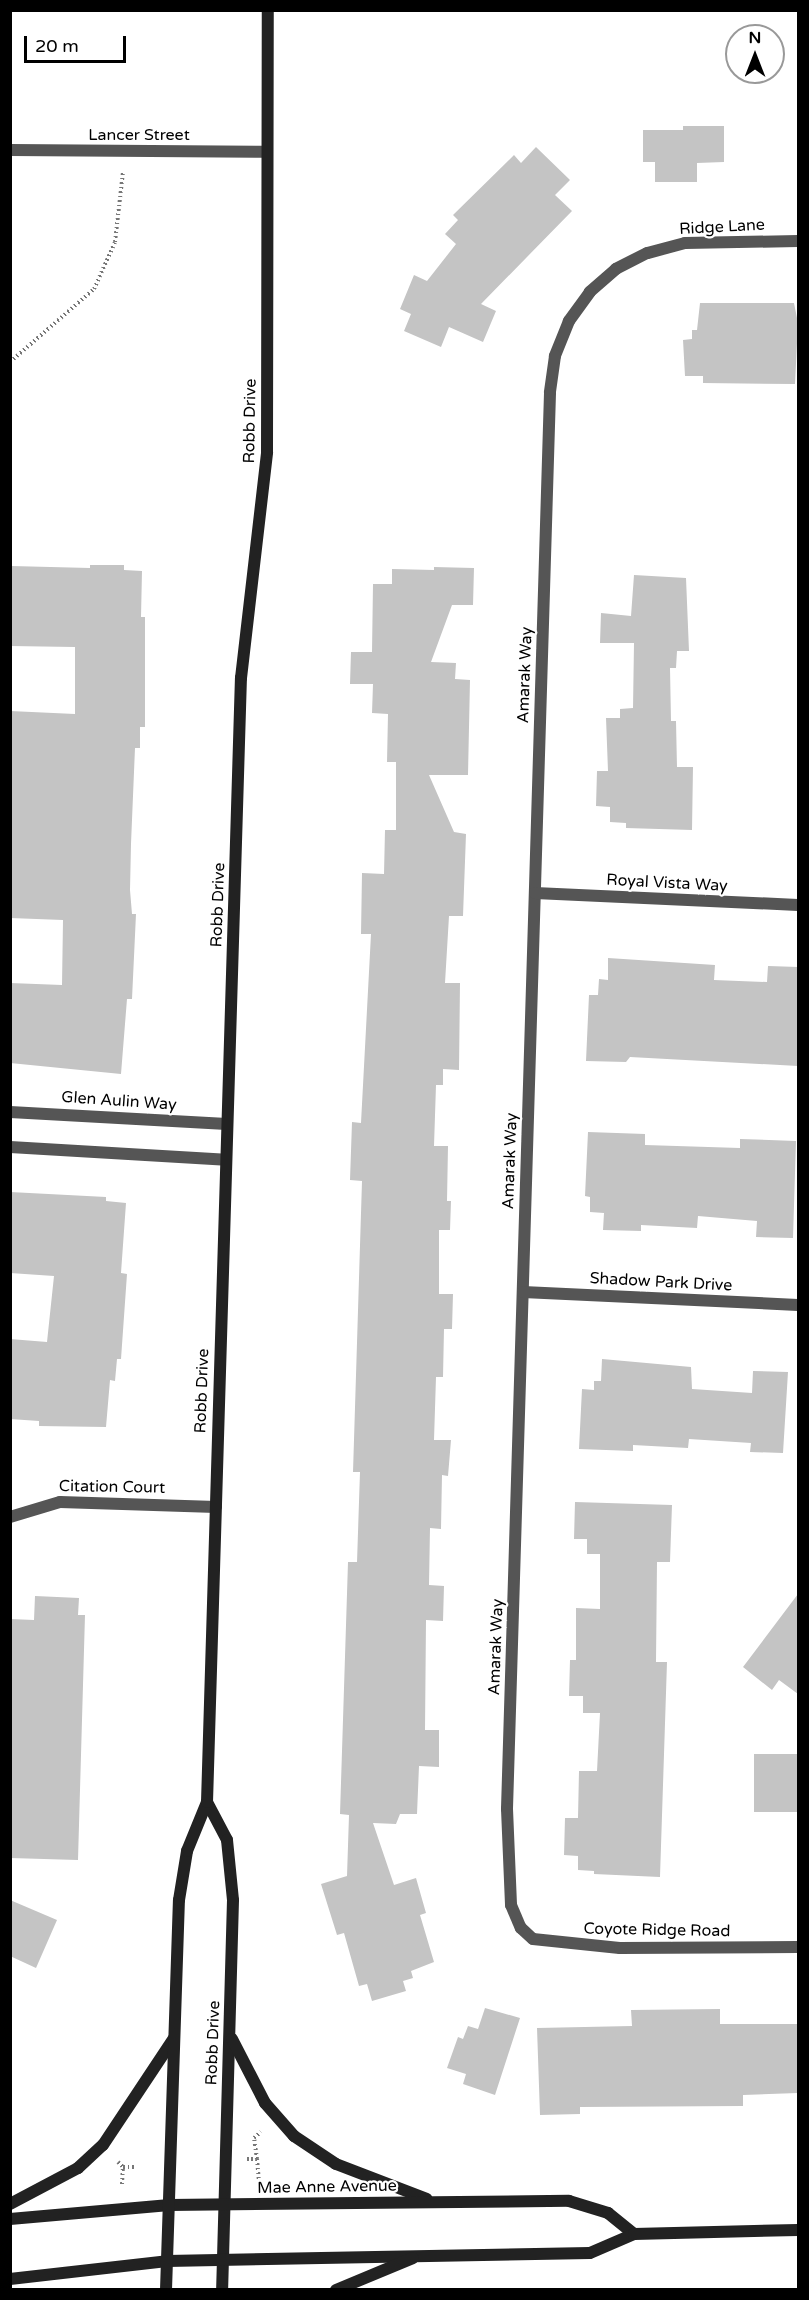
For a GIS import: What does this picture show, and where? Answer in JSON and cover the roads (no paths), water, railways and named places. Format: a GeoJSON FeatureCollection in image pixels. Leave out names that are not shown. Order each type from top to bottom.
{"type":"FeatureCollection","features":[{"type":"Feature","properties":{"kind":"main road","name":"Robb Drive"},"geometry":{"type":"LineString","coordinates":[[166,2289],[181,1892],[187,1851],[207,1802],[226,1124],[242,678],[267,452],[268,10]]}},
{"type":"Feature","properties":{"kind":"main road","name":"Robb Drive"},"geometry":{"type":"LineString","coordinates":[[207,1802],[226,1840],[232,1880],[222,2289]]}},
{"type":"Feature","properties":{"kind":"main road"},"geometry":{"type":"LineString","coordinates":[[230,2035],[265,2103],[294,2136],[336,2164],[434,2202]]}},
{"type":"Feature","properties":{"kind":"main road"},"geometry":{"type":"LineString","coordinates":[[10,2204],[78,2168],[104,2145],[175,2037]]}},
{"type":"Feature","properties":{"kind":"main road","name":"Mae Anne Avenue"},"geometry":{"type":"LineString","coordinates":[[10,2219],[169,2205],[576,2203],[608,2213],[634,2234]]}},
{"type":"Feature","properties":{"kind":"main road"},"geometry":{"type":"LineString","coordinates":[[10,2278],[167,2261],[590,2253],[634,2234],[798,2230]]}},
{"type":"Feature","properties":{"kind":"main road"},"geometry":{"type":"LineString","coordinates":[[336,2289],[421,2255]]}},
{"type":"Feature","properties":{"kind":"street","name":"Lancer Street"},"geometry":{"type":"LineString","coordinates":[[10,150],[267,152]]}},
{"type":"Feature","properties":{"kind":"street","name":"Ridge Lane"},"geometry":{"type":"LineString","coordinates":[[550,393],[555,356],[569,321],[590,292],[616,269],[647,253],[684,243],[798,241]]}},
{"type":"Feature","properties":{"kind":"street","name":"Amarak Way"},"geometry":{"type":"LineString","coordinates":[[520,1929],[511,1905],[508,1883],[507,1809],[550,393]]}},
{"type":"Feature","properties":{"kind":"street","name":"Royal Vista Way"},"geometry":{"type":"LineString","coordinates":[[535,893],[798,905]]}},
{"type":"Feature","properties":{"kind":"street","name":"Glen Aulin Way"},"geometry":{"type":"LineString","coordinates":[[10,1112],[226,1124]]}},
{"type":"Feature","properties":{"kind":"street"},"geometry":{"type":"LineString","coordinates":[[10,1147],[226,1160]]}},
{"type":"Feature","properties":{"kind":"street","name":"Shadow Park Drive"},"geometry":{"type":"LineString","coordinates":[[523,1292],[798,1305]]}},
{"type":"Feature","properties":{"kind":"street","name":"Citation Court"},"geometry":{"type":"LineString","coordinates":[[10,1517],[60,1502],[216,1507]]}},
{"type":"Feature","properties":{"kind":"street","name":"Coyote Ridge Road"},"geometry":{"type":"LineString","coordinates":[[520,1929],[533,1939],[568,1945],[798,1947]]}}]}
